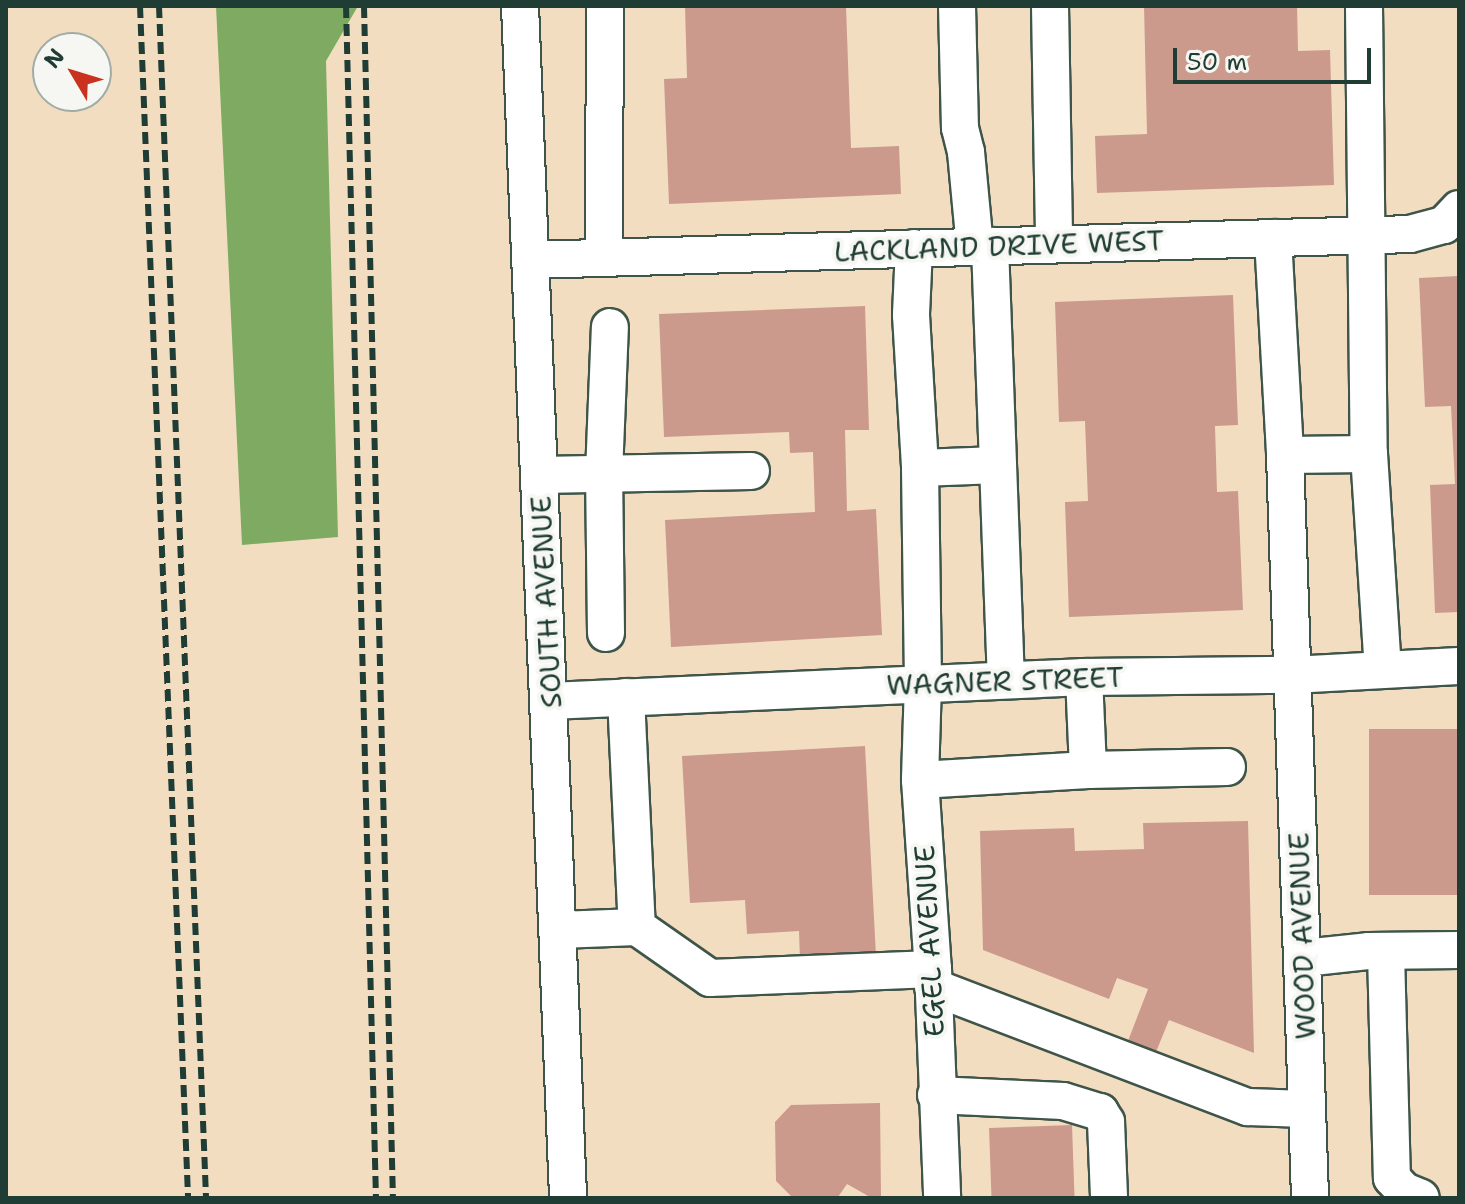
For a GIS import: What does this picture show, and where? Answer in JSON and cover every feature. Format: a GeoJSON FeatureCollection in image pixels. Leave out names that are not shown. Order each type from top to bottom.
{"type":"FeatureCollection","features":[{"type":"Feature","properties":{"kind":"street","name":"SOUTH AVENUE"},"geometry":{"type":"LineString","coordinates":[[520,6],[568,1198]]}},
{"type":"Feature","properties":{"kind":"street"},"geometry":{"type":"LineString","coordinates":[[604,257],[605,6]]}},
{"type":"Feature","properties":{"kind":"street"},"geometry":{"type":"LineString","coordinates":[[957,6],[960,128],[983,246],[998,465],[1006,680]]}},
{"type":"Feature","properties":{"kind":"street"},"geometry":{"type":"LineString","coordinates":[[1050,6],[1054,244]]}},
{"type":"Feature","properties":{"kind":"street"},"geometry":{"type":"LineString","coordinates":[[1364,6],[1368,177],[1364,235],[1369,454],[1383,670]]}},
{"type":"Feature","properties":{"kind":"street","name":"LACKLAND DRIVE WEST"},"geometry":{"type":"LineString","coordinates":[[531,260],[1410,234],[1444,225],[1459,209]]}},
{"type":"Feature","properties":{"kind":"street","name":"WOOD AVENUE"},"geometry":{"type":"LineString","coordinates":[[1273,238],[1285,455],[1310,1198]]}},
{"type":"Feature","properties":{"kind":"street","name":"EGEL AVENUE"},"geometry":{"type":"LineString","coordinates":[[914,248],[911,315],[920,468],[923,683],[920,780],[933,978],[942,1198]]}},
{"type":"Feature","properties":{"kind":"street"},"geometry":{"type":"LineString","coordinates":[[606,633],[604,474],[610,327]]}},
{"type":"Feature","properties":{"kind":"street"},"geometry":{"type":"LineString","coordinates":[[1285,455],[1369,454]]}},
{"type":"Feature","properties":{"kind":"street"},"geometry":{"type":"LineString","coordinates":[[920,468],[998,465]]}},
{"type":"Feature","properties":{"kind":"street"},"geometry":{"type":"LineString","coordinates":[[540,475],[751,471]]}},
{"type":"Feature","properties":{"kind":"street","name":"WAGNER STREET"},"geometry":{"type":"LineString","coordinates":[[550,701],[923,683],[1084,677],[1291,675],[1459,666]]}},
{"type":"Feature","properties":{"kind":"street"},"geometry":{"type":"LineString","coordinates":[[1084,677],[1088,770]]}},
{"type":"Feature","properties":{"kind":"street"},"geometry":{"type":"LineString","coordinates":[[626,697],[637,927]]}},
{"type":"Feature","properties":{"kind":"street"},"geometry":{"type":"LineString","coordinates":[[920,780],[1088,770],[1227,767]]}},
{"type":"Feature","properties":{"kind":"street"},"geometry":{"type":"LineString","coordinates":[[559,930],[637,927],[710,978],[933,978],[1248,1107],[1306,1109]]}},
{"type":"Feature","properties":{"kind":"street"},"geometry":{"type":"LineString","coordinates":[[1304,958],[1387,960],[1443,950]]}},
{"type":"Feature","properties":{"kind":"street"},"geometry":{"type":"LineString","coordinates":[[1387,960],[1392,1178],[1404,1191],[1421,1198]]}},
{"type":"Feature","properties":{"kind":"street"},"geometry":{"type":"LineString","coordinates":[[936,1095],[1063,1101],[1100,1112],[1107,1131],[1109,1198]]}},
{"type":"Feature","properties":{"kind":"green space"},"geometry":{"type":"Polygon","coordinates":[[[216,6],[358,6],[326,61],[338,537],[242,545],[216,6]]]}},
{"type":"Feature","properties":{"kind":"building"},"geometry":{"type":"Polygon","coordinates":[[[685,6],[846,6],[851,148],[899,146],[901,194],[669,204],[664,79],[687,78],[685,6]]]}},
{"type":"Feature","properties":{"kind":"building"},"geometry":{"type":"Polygon","coordinates":[[[1144,6],[1297,6],[1298,51],[1330,50],[1334,185],[1097,193],[1095,136],[1147,134],[1144,6]]]}},
{"type":"Feature","properties":{"kind":"building"},"geometry":{"type":"Polygon","coordinates":[[[1459,276],[1459,612],[1435,613],[1430,485],[1455,484],[1451,406],[1425,407],[1419,278],[1459,276]]]}},
{"type":"Feature","properties":{"kind":"building"},"geometry":{"type":"Polygon","coordinates":[[[1233,295],[1238,425],[1215,426],[1217,492],[1238,491],[1243,610],[1069,617],[1065,502],[1088,501],[1085,421],[1059,422],[1055,302],[1233,295]]]}},
{"type":"Feature","properties":{"kind":"building"},"geometry":{"type":"Polygon","coordinates":[[[865,306],[869,430],[845,430],[847,511],[876,509],[882,635],[671,647],[665,520],[815,512],[813,452],[790,453],[789,432],[664,437],[659,314],[865,306]]]}},
{"type":"Feature","properties":{"kind":"building"},"geometry":{"type":"Polygon","coordinates":[[[1369,729],[1459,729],[1459,895],[1369,895],[1369,729]]]}},
{"type":"Feature","properties":{"kind":"building"},"geometry":{"type":"Polygon","coordinates":[[[865,746],[876,956],[800,960],[799,931],[747,934],[745,900],[690,903],[682,756],[865,746]]]}},
{"type":"Feature","properties":{"kind":"building"},"geometry":{"type":"Polygon","coordinates":[[[1248,821],[1254,1053],[1169,1020],[1156,1052],[1128,1041],[1148,989],[1117,978],[1109,999],[983,950],[980,831],[1074,828],[1075,851],[1144,849],[1143,823],[1248,821]]]}},
{"type":"Feature","properties":{"kind":"building"},"geometry":{"type":"Polygon","coordinates":[[[880,1103],[881,1197],[870,1197],[847,1184],[838,1197],[793,1198],[776,1181],[775,1122],[791,1105],[880,1103]]]}},
{"type":"Feature","properties":{"kind":"building"},"geometry":{"type":"Polygon","coordinates":[[[1072,1125],[1075,1198],[991,1198],[989,1128],[1072,1125]]]}},
{"type":"Feature","properties":{"kind":"railway"},"geometry":{"type":"LineString","coordinates":[[140,6],[188,1198]]}},
{"type":"Feature","properties":{"kind":"railway"},"geometry":{"type":"LineString","coordinates":[[159,6],[206,1198]]}},
{"type":"Feature","properties":{"kind":"railway"},"geometry":{"type":"LineString","coordinates":[[346,6],[376,1198]]}},
{"type":"Feature","properties":{"kind":"railway"},"geometry":{"type":"LineString","coordinates":[[364,6],[393,1198]]}}]}
